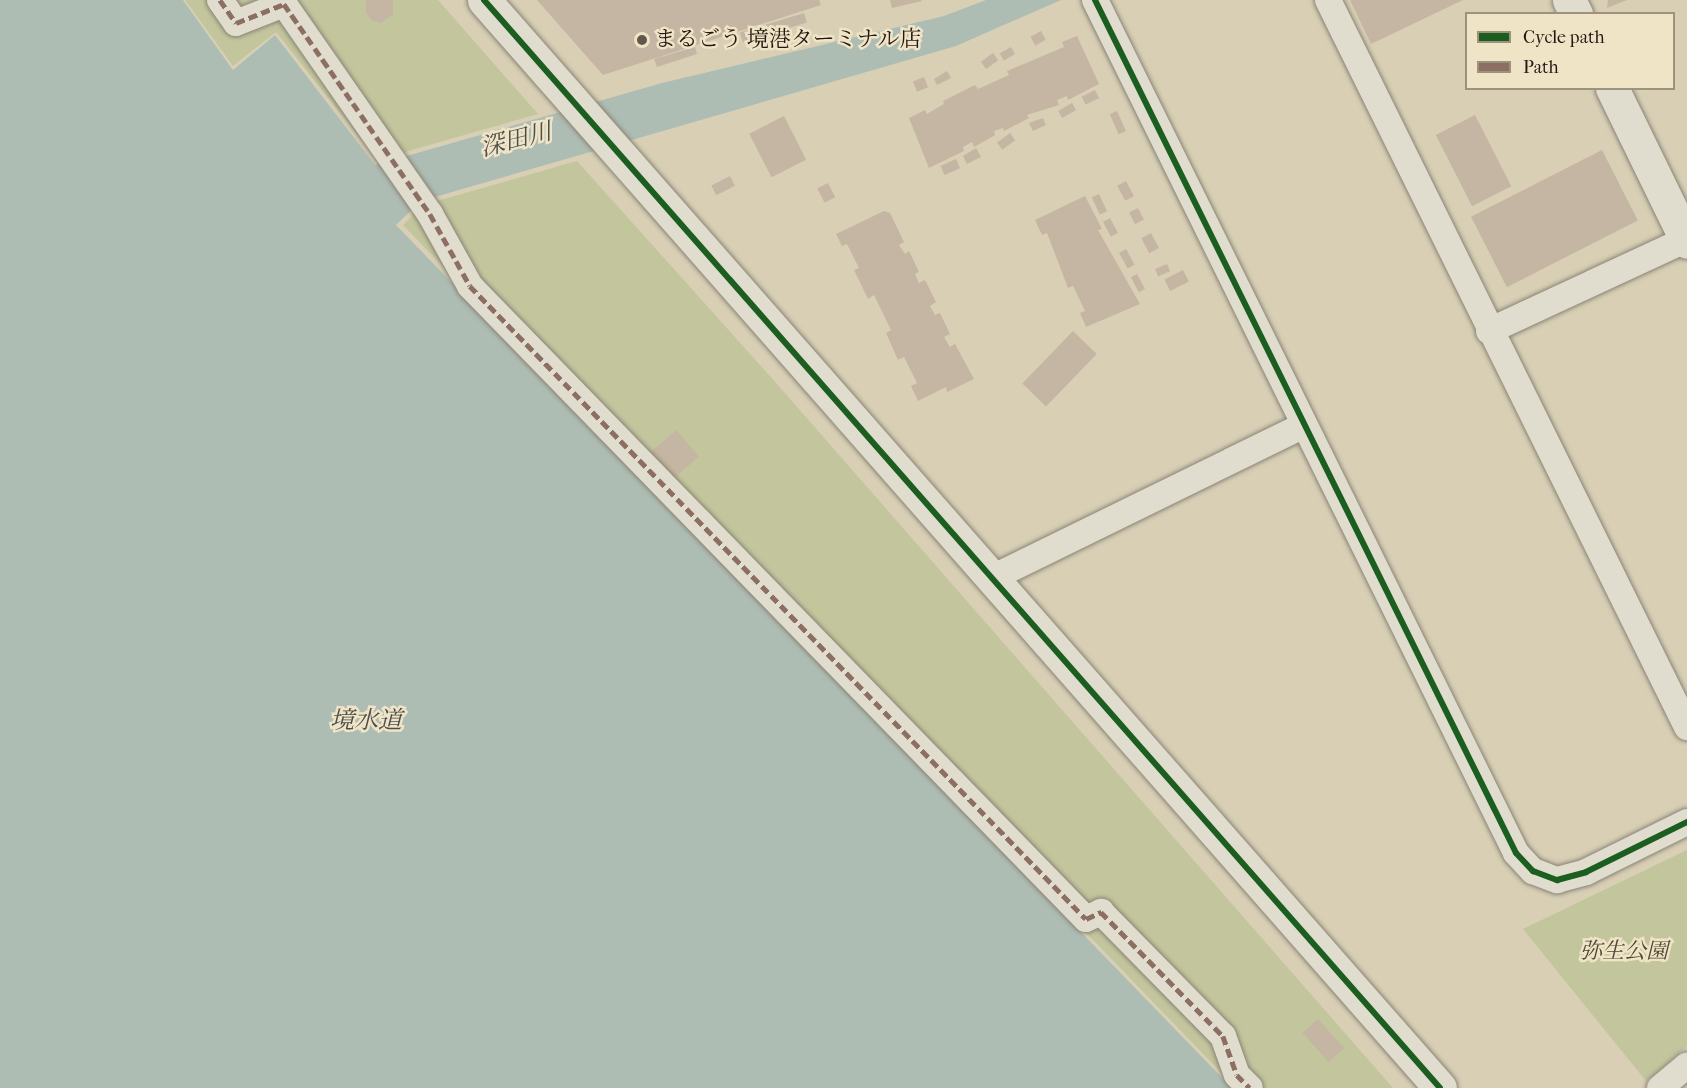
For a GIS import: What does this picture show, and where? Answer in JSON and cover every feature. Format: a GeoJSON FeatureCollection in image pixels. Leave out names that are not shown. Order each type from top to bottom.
{"type":"FeatureCollection","features":[{"type":"Feature","properties":{"kind":"street"},"geometry":{"type":"LineString","coordinates":[[220,0],[236,23],[284,4],[384,151],[430,214],[470,286],[1086,919],[1101,912],[1223,1036],[1237,1074],[1250,1088]]}},
{"type":"Feature","properties":{"kind":"street"},"geometry":{"type":"LineString","coordinates":[[484,0],[1440,1088]]}},
{"type":"Feature","properties":{"kind":"street"},"geometry":{"type":"LineString","coordinates":[[1328,0],[1489,332],[1687,727]]}},
{"type":"Feature","properties":{"kind":"street"},"geometry":{"type":"LineString","coordinates":[[1100,1],[1304,425],[1516,853],[1533,871],[1557,880],[1586,872],[1687,822]]}},
{"type":"Feature","properties":{"kind":"street"},"geometry":{"type":"LineString","coordinates":[[1489,332],[1687,240],[1613,90]]}},
{"type":"Feature","properties":{"kind":"street"},"geometry":{"type":"LineString","coordinates":[[992,578],[1304,425]]}},
{"type":"Feature","properties":{"kind":"green space"},"geometry":{"type":"Polygon","coordinates":[[[185,0],[438,0],[538,114],[377,160],[276,32],[233,66],[185,0]]]}},
{"type":"Feature","properties":{"kind":"green space"},"geometry":{"type":"Polygon","coordinates":[[[577,161],[777,384],[1393,1088],[1236,1088],[403,225],[423,205],[577,161]]]}},
{"type":"Feature","properties":{"kind":"green space","name":"弥生公園"},"geometry":{"type":"Polygon","coordinates":[[[1687,850],[1687,1046],[1646,1081],[1523,929],[1687,850]]]}},
{"type":"Feature","properties":{"kind":"water","name":"境水道"},"geometry":{"type":"Polygon","coordinates":[[[0,0],[183,0],[233,70],[275,35],[375,165],[662,83],[944,16],[986,0],[1061,0],[956,46],[421,201],[396,225],[1232,1088],[0,1088],[0,0]]]}},
{"type":"Feature","properties":{"kind":"building"},"geometry":{"type":"Polygon","coordinates":[[[366,0],[393,0],[393,14],[381,23],[372,21],[366,13],[366,0]]]}},
{"type":"Feature","properties":{"kind":"building","name":"まるごう 境港ターミナル店"},"geometry":{"type":"Polygon","coordinates":[[[537,0],[819,0],[821,5],[603,75],[537,0]]]}},
{"type":"Feature","properties":{"kind":"building"},"geometry":{"type":"Polygon","coordinates":[[[890,0],[921,0],[922,1],[892,8],[890,0]]]}},
{"type":"Feature","properties":{"kind":"building"},"geometry":{"type":"Polygon","coordinates":[[[1350,0],[1463,0],[1371,44],[1350,0]]]}},
{"type":"Feature","properties":{"kind":"building"},"geometry":{"type":"Polygon","coordinates":[[[1608,0],[1627,0],[1607,8],[1608,0]]]}},
{"type":"Feature","properties":{"kind":"building"},"geometry":{"type":"Polygon","coordinates":[[[804,13],[807,23],[743,42],[740,33],[804,13]]]}},
{"type":"Feature","properties":{"kind":"building"},"geometry":{"type":"Polygon","coordinates":[[[1041,31],[1046,40],[1035,46],[1031,37],[1041,31]]]}},
{"type":"Feature","properties":{"kind":"building"},"geometry":{"type":"Polygon","coordinates":[[[1077,36],[1099,84],[1068,100],[1067,96],[1057,100],[1059,105],[1027,115],[1029,118],[1004,131],[1003,128],[994,131],[995,135],[974,147],[972,142],[963,147],[964,151],[929,168],[909,118],[925,110],[927,114],[944,104],[943,101],[975,85],[978,89],[1009,75],[1007,71],[1064,47],[1062,42],[1077,36]]]}},
{"type":"Feature","properties":{"kind":"building"},"geometry":{"type":"Polygon","coordinates":[[[695,47],[697,54],[657,67],[654,59],[695,47]]]}},
{"type":"Feature","properties":{"kind":"building"},"geometry":{"type":"Polygon","coordinates":[[[1011,47],[1015,54],[1004,60],[1000,54],[1011,47]]]}},
{"type":"Feature","properties":{"kind":"building"},"geometry":{"type":"Polygon","coordinates":[[[993,53],[998,60],[986,69],[981,62],[993,53]]]}},
{"type":"Feature","properties":{"kind":"building"},"geometry":{"type":"Polygon","coordinates":[[[947,71],[951,78],[937,85],[934,79],[947,71]]]}},
{"type":"Feature","properties":{"kind":"building"},"geometry":{"type":"Polygon","coordinates":[[[924,77],[928,87],[917,92],[913,81],[924,77]]]}},
{"type":"Feature","properties":{"kind":"building"},"geometry":{"type":"Polygon","coordinates":[[[1095,90],[1099,98],[1086,105],[1082,97],[1095,90]]]}},
{"type":"Feature","properties":{"kind":"building"},"geometry":{"type":"Polygon","coordinates":[[[1072,103],[1076,110],[1062,118],[1058,111],[1072,103]]]}},
{"type":"Feature","properties":{"kind":"building"},"geometry":{"type":"Polygon","coordinates":[[[1117,111],[1126,131],[1119,134],[1110,114],[1117,111]]]}},
{"type":"Feature","properties":{"kind":"building"},"geometry":{"type":"Polygon","coordinates":[[[1475,115],[1511,186],[1472,206],[1436,135],[1475,115]]]}},
{"type":"Feature","properties":{"kind":"building"},"geometry":{"type":"Polygon","coordinates":[[[784,116],[806,160],[771,177],[749,134],[784,116]]]}},
{"type":"Feature","properties":{"kind":"building"},"geometry":{"type":"Polygon","coordinates":[[[1043,118],[1046,125],[1033,131],[1029,123],[1043,118]]]}},
{"type":"Feature","properties":{"kind":"building"},"geometry":{"type":"Polygon","coordinates":[[[1010,133],[1015,140],[1002,150],[997,142],[1010,133]]]}},
{"type":"Feature","properties":{"kind":"building"},"geometry":{"type":"Polygon","coordinates":[[[976,148],[981,157],[967,164],[963,156],[976,148]]]}},
{"type":"Feature","properties":{"kind":"building"},"geometry":{"type":"Polygon","coordinates":[[[1602,150],[1638,220],[1507,287],[1471,217],[1602,150]]]}},
{"type":"Feature","properties":{"kind":"building"},"geometry":{"type":"Polygon","coordinates":[[[956,159],[960,168],[945,175],[940,166],[956,159]]]}},
{"type":"Feature","properties":{"kind":"building"},"geometry":{"type":"Polygon","coordinates":[[[730,176],[735,186],[716,195],[711,186],[730,176]]]}},
{"type":"Feature","properties":{"kind":"building"},"geometry":{"type":"Polygon","coordinates":[[[1126,181],[1134,196],[1125,201],[1117,186],[1126,181]]]}},
{"type":"Feature","properties":{"kind":"building"},"geometry":{"type":"Polygon","coordinates":[[[828,183],[835,197],[825,203],[817,188],[828,183]]]}},
{"type":"Feature","properties":{"kind":"building"},"geometry":{"type":"Polygon","coordinates":[[[1099,194],[1107,211],[1100,215],[1092,197],[1099,194]]]}},
{"type":"Feature","properties":{"kind":"building"},"geometry":{"type":"Polygon","coordinates":[[[1085,196],[1102,229],[1098,230],[1140,304],[1086,327],[1080,313],[1085,311],[1073,286],[1068,288],[1047,233],[1042,235],[1035,220],[1085,196]]]}},
{"type":"Feature","properties":{"kind":"building"},"geometry":{"type":"Polygon","coordinates":[[[1138,208],[1144,220],[1135,224],[1129,213],[1138,208]]]}},
{"type":"Feature","properties":{"kind":"building"},"geometry":{"type":"Polygon","coordinates":[[[884,211],[890,213],[904,242],[899,245],[905,254],[909,251],[919,272],[915,274],[919,283],[925,280],[936,302],[930,306],[935,315],[940,313],[950,334],[944,337],[950,347],[955,344],[974,379],[947,392],[946,387],[918,401],[911,386],[917,383],[904,357],[898,360],[886,333],[891,330],[874,295],[868,299],[854,270],[859,268],[847,244],[842,246],[836,234],[884,211]]]}},
{"type":"Feature","properties":{"kind":"building"},"geometry":{"type":"Polygon","coordinates":[[[1110,218],[1118,233],[1111,237],[1103,222],[1110,218]]]}},
{"type":"Feature","properties":{"kind":"building"},"geometry":{"type":"Polygon","coordinates":[[[1151,233],[1159,248],[1149,253],[1141,238],[1151,233]]]}},
{"type":"Feature","properties":{"kind":"building"},"geometry":{"type":"Polygon","coordinates":[[[1126,249],[1135,265],[1128,269],[1119,253],[1126,249]]]}},
{"type":"Feature","properties":{"kind":"building"},"geometry":{"type":"Polygon","coordinates":[[[1167,264],[1170,271],[1158,276],[1155,269],[1167,264]]]}},
{"type":"Feature","properties":{"kind":"building"},"geometry":{"type":"Polygon","coordinates":[[[1183,270],[1189,282],[1170,291],[1164,280],[1183,270]]]}},
{"type":"Feature","properties":{"kind":"building"},"geometry":{"type":"Polygon","coordinates":[[[1137,274],[1145,289],[1139,292],[1131,277],[1137,274]]]}},
{"type":"Feature","properties":{"kind":"building"},"geometry":{"type":"Polygon","coordinates":[[[1073,331],[1097,354],[1046,406],[1022,384],[1073,331]]]}},
{"type":"Feature","properties":{"kind":"building"},"geometry":{"type":"Polygon","coordinates":[[[676,430],[699,456],[673,479],[650,453],[676,430]]]}},
{"type":"Feature","properties":{"kind":"building"},"geometry":{"type":"Polygon","coordinates":[[[1318,1019],[1344,1048],[1328,1062],[1302,1033],[1318,1019]]]}},
{"type":"Feature","properties":{"kind":"marked path"},"geometry":{"type":"LineString","coordinates":[[220,0],[236,23],[284,4],[430,214],[470,286],[1086,919],[1101,912],[1223,1036],[1237,1075],[1250,1088]]}},
{"type":"Feature","properties":{"kind":"cycle path"},"geometry":{"type":"LineString","coordinates":[[484,0],[1440,1088]]}},
{"type":"Feature","properties":{"kind":"cycle path"},"geometry":{"type":"LineString","coordinates":[[1095,0],[1516,853],[1533,871],[1557,880],[1586,872],[1687,822]]}},
{"type":"Feature","properties":{"kind":"place","name":"まるごう 境港ターミナル店"},"geometry":{"type":"Point","coordinates":[642,40]}},
{"type":"Feature","properties":{"kind":"water label","name":"深田川"},"geometry":{"type":"Point","coordinates":[516,140]}}]}
